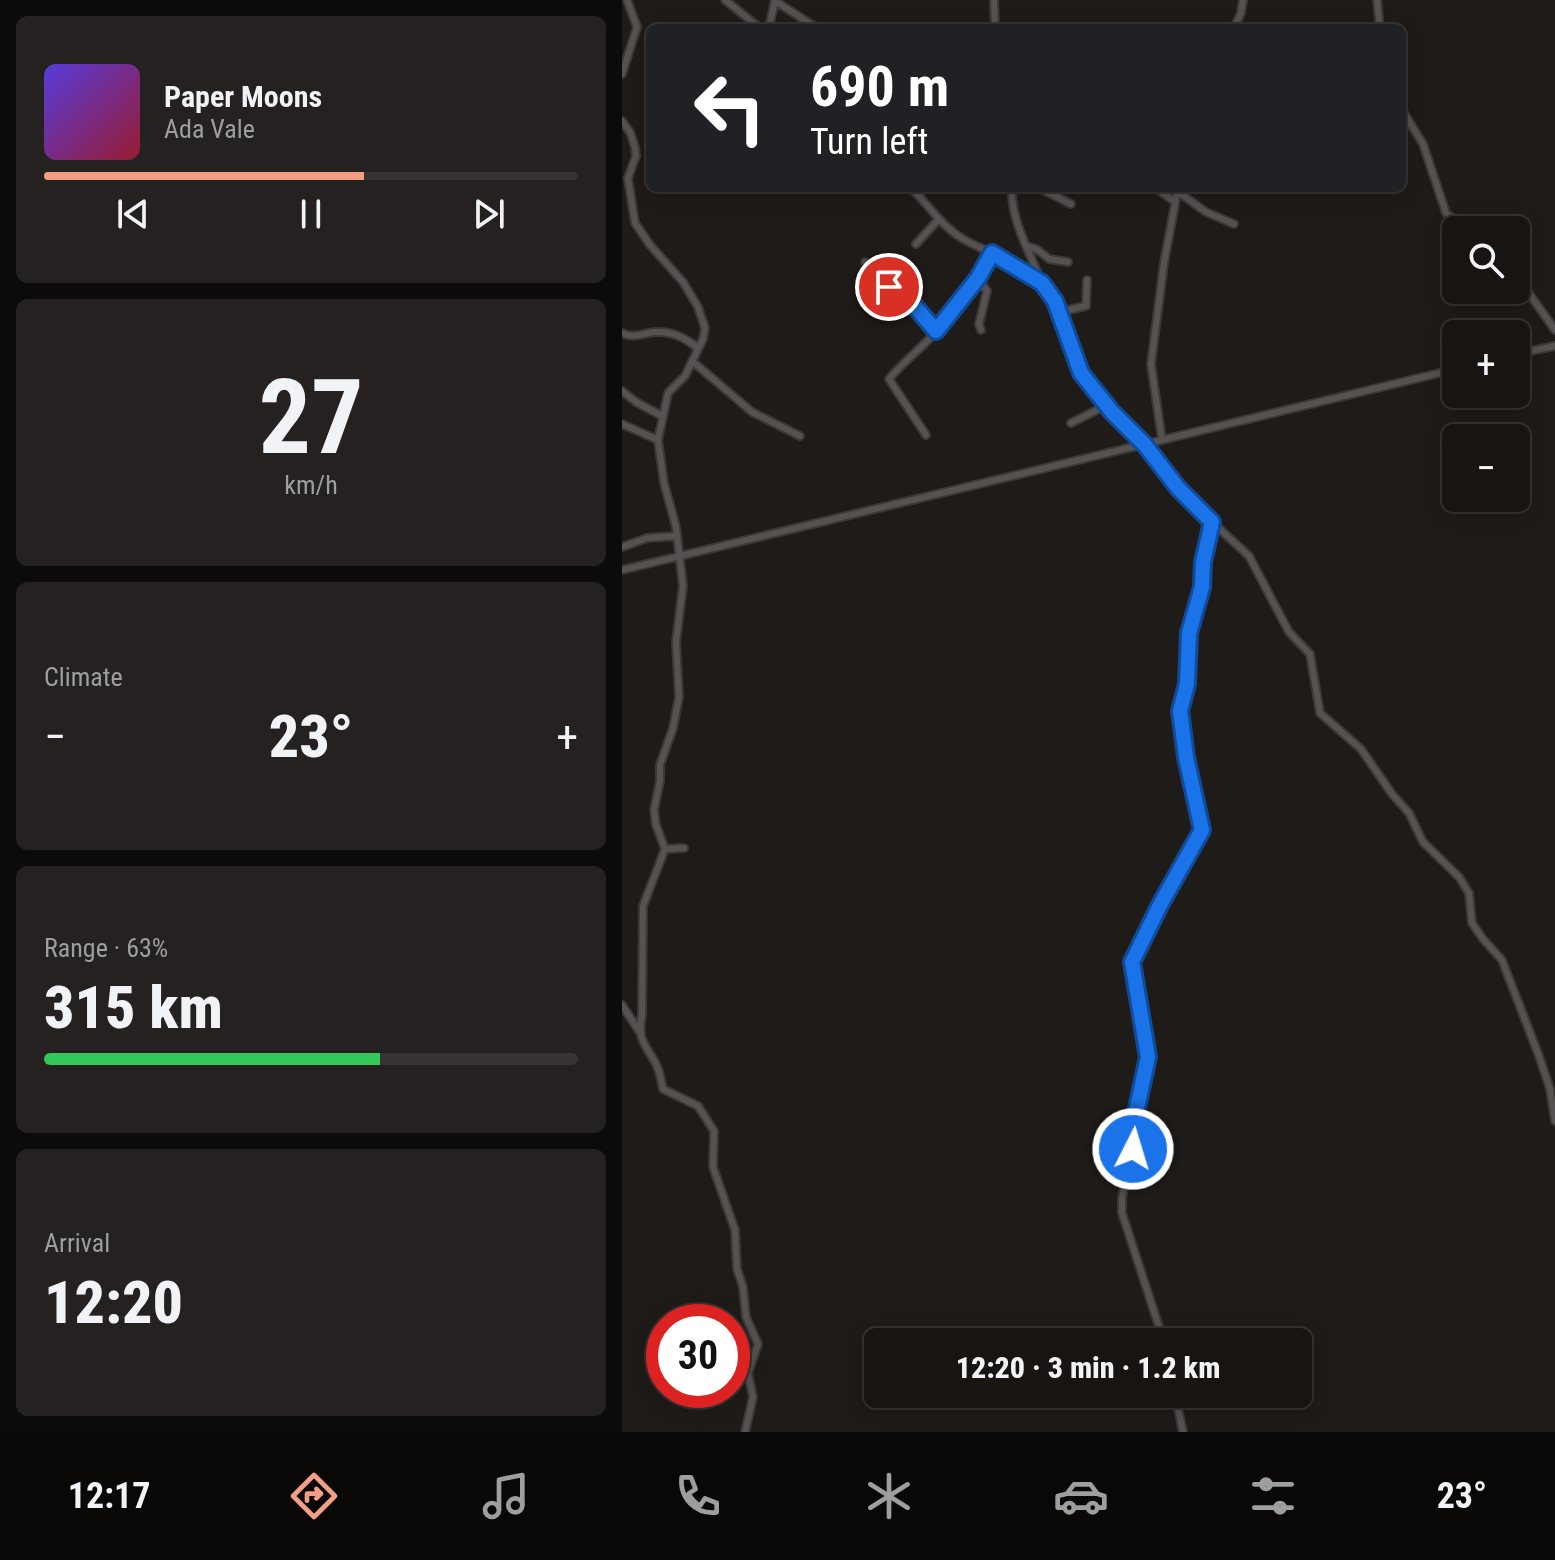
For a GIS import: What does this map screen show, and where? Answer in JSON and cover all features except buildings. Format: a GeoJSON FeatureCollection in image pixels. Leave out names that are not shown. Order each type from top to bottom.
{"type":"FeatureCollection","features":[{"type":"Feature","properties":{"kind":"street"},"geometry":{"type":"LineString","coordinates":[[725,0],[755,24]]}},
{"type":"Feature","properties":{"kind":"street"},"geometry":{"type":"LineString","coordinates":[[1236,24],[1243,0]]}},
{"type":"Feature","properties":{"kind":"street"},"geometry":{"type":"LineString","coordinates":[[1377,0],[1380,24]]}},
{"type":"Feature","properties":{"kind":"street"},"geometry":{"type":"LineString","coordinates":[[770,24],[775,1],[811,24]]}},
{"type":"Feature","properties":{"kind":"street"},"geometry":{"type":"LineString","coordinates":[[622,11],[628,2]]}},
{"type":"Feature","properties":{"kind":"street"},"geometry":{"type":"LineString","coordinates":[[622,74],[637,32],[637,21],[628,2]]}},
{"type":"Feature","properties":{"kind":"street"},"geometry":{"type":"LineString","coordinates":[[992,2],[995,24]]}},
{"type":"Feature","properties":{"kind":"street"},"geometry":{"type":"LineString","coordinates":[[1406,116],[1423,144],[1446,213],[1450,216]]}},
{"type":"Feature","properties":{"kind":"street"},"geometry":{"type":"LineString","coordinates":[[622,121],[635,147],[636,156],[628,178],[635,223],[683,282],[698,307],[705,328],[685,376],[668,393],[658,440],[664,483],[677,536],[683,586],[676,642],[679,697],[673,728],[660,765],[654,810],[665,849],[643,906],[642,1015],[639,1031]]}},
{"type":"Feature","properties":{"kind":"street"},"geometry":{"type":"LineString","coordinates":[[915,192],[939,219],[962,238],[1042,283]]}},
{"type":"Feature","properties":{"kind":"street"},"geometry":{"type":"LineString","coordinates":[[1012,192],[1027,246],[1042,283],[1059,312],[1077,366],[1178,488],[1249,556],[1289,632],[1310,654],[1320,713],[1361,749],[1409,813],[1423,842],[1459,877],[1469,893],[1472,923],[1502,960],[1539,1056],[1550,1089],[1555,1121]]}},
{"type":"Feature","properties":{"kind":"street"},"geometry":{"type":"LineString","coordinates":[[1047,192],[1071,204]]}},
{"type":"Feature","properties":{"kind":"street"},"geometry":{"type":"LineString","coordinates":[[1161,192],[1175,202]]}},
{"type":"Feature","properties":{"kind":"street"},"geometry":{"type":"LineString","coordinates":[[1162,440],[1151,364],[1177,192]]}},
{"type":"Feature","properties":{"kind":"street"},"geometry":{"type":"LineString","coordinates":[[1182,192],[1206,212],[1234,224]]}},
{"type":"Feature","properties":{"kind":"street"},"geometry":{"type":"LineString","coordinates":[[916,244],[939,219]]}},
{"type":"Feature","properties":{"kind":"street"},"geometry":{"type":"LineString","coordinates":[[1027,246],[1049,259],[1068,262]]}},
{"type":"Feature","properties":{"kind":"street"},"geometry":{"type":"LineString","coordinates":[[926,435],[889,379],[936,331],[978,278],[992,253]]}},
{"type":"Feature","properties":{"kind":"street"},"geometry":{"type":"LineString","coordinates":[[865,262],[905,302],[912,303],[936,331]]}},
{"type":"Feature","properties":{"kind":"street"},"geometry":{"type":"LineString","coordinates":[[978,278],[987,291],[979,324],[981,330]]}},
{"type":"Feature","properties":{"kind":"street"},"geometry":{"type":"LineString","coordinates":[[1059,312],[1086,306],[1087,280]]}},
{"type":"Feature","properties":{"kind":"street"},"geometry":{"type":"LineString","coordinates":[[1530,295],[1555,330]]}},
{"type":"Feature","properties":{"kind":"street"},"geometry":{"type":"LineString","coordinates":[[622,333],[632,337],[671,333],[698,348]]}},
{"type":"Feature","properties":{"kind":"street"},"geometry":{"type":"LineString","coordinates":[[1530,351],[1555,346]]}},
{"type":"Feature","properties":{"kind":"street"},"geometry":{"type":"LineString","coordinates":[[692,361],[752,412],[800,436]]}},
{"type":"Feature","properties":{"kind":"street"},"geometry":{"type":"LineString","coordinates":[[622,570],[1442,372]]}},
{"type":"Feature","properties":{"kind":"street"},"geometry":{"type":"LineString","coordinates":[[622,391],[662,416]]}},
{"type":"Feature","properties":{"kind":"street"},"geometry":{"type":"LineString","coordinates":[[1071,423],[1107,405]]}},
{"type":"Feature","properties":{"kind":"street"},"geometry":{"type":"LineString","coordinates":[[622,424],[658,440]]}},
{"type":"Feature","properties":{"kind":"street"},"geometry":{"type":"LineString","coordinates":[[1159,1328],[1122,1213],[1135,1117],[1148,1057],[1132,962],[1184,859],[1202,833],[1180,711],[1187,684],[1189,633],[1202,587],[1203,562],[1212,522]]}},
{"type":"Feature","properties":{"kind":"street"},"geometry":{"type":"LineString","coordinates":[[622,547],[647,538],[677,536]]}},
{"type":"Feature","properties":{"kind":"street"},"geometry":{"type":"LineString","coordinates":[[665,849],[684,848]]}},
{"type":"Feature","properties":{"kind":"street"},"geometry":{"type":"LineString","coordinates":[[622,1005],[639,1031],[643,1047],[657,1065],[663,1089],[698,1106],[714,1131],[713,1167],[735,1230],[737,1269],[743,1287],[746,1317],[758,1344],[748,1373],[753,1397],[745,1432]]}},
{"type":"Feature","properties":{"kind":"street"},"geometry":{"type":"LineString","coordinates":[[1178,1408],[1183,1432]]}},
{"type":"Feature","properties":{"kind":"route"},"geometry":{"type":"LineString","coordinates":[[889,287],[905,302],[912,303],[936,331],[978,278],[992,253],[1042,283],[1055,301],[1081,373],[1112,412],[1145,445],[1178,488],[1212,522],[1203,562],[1202,587],[1189,633],[1187,684],[1180,711],[1186,757],[1202,830],[1132,962],[1148,1057],[1138,1098],[1133,1149]]}}]}
